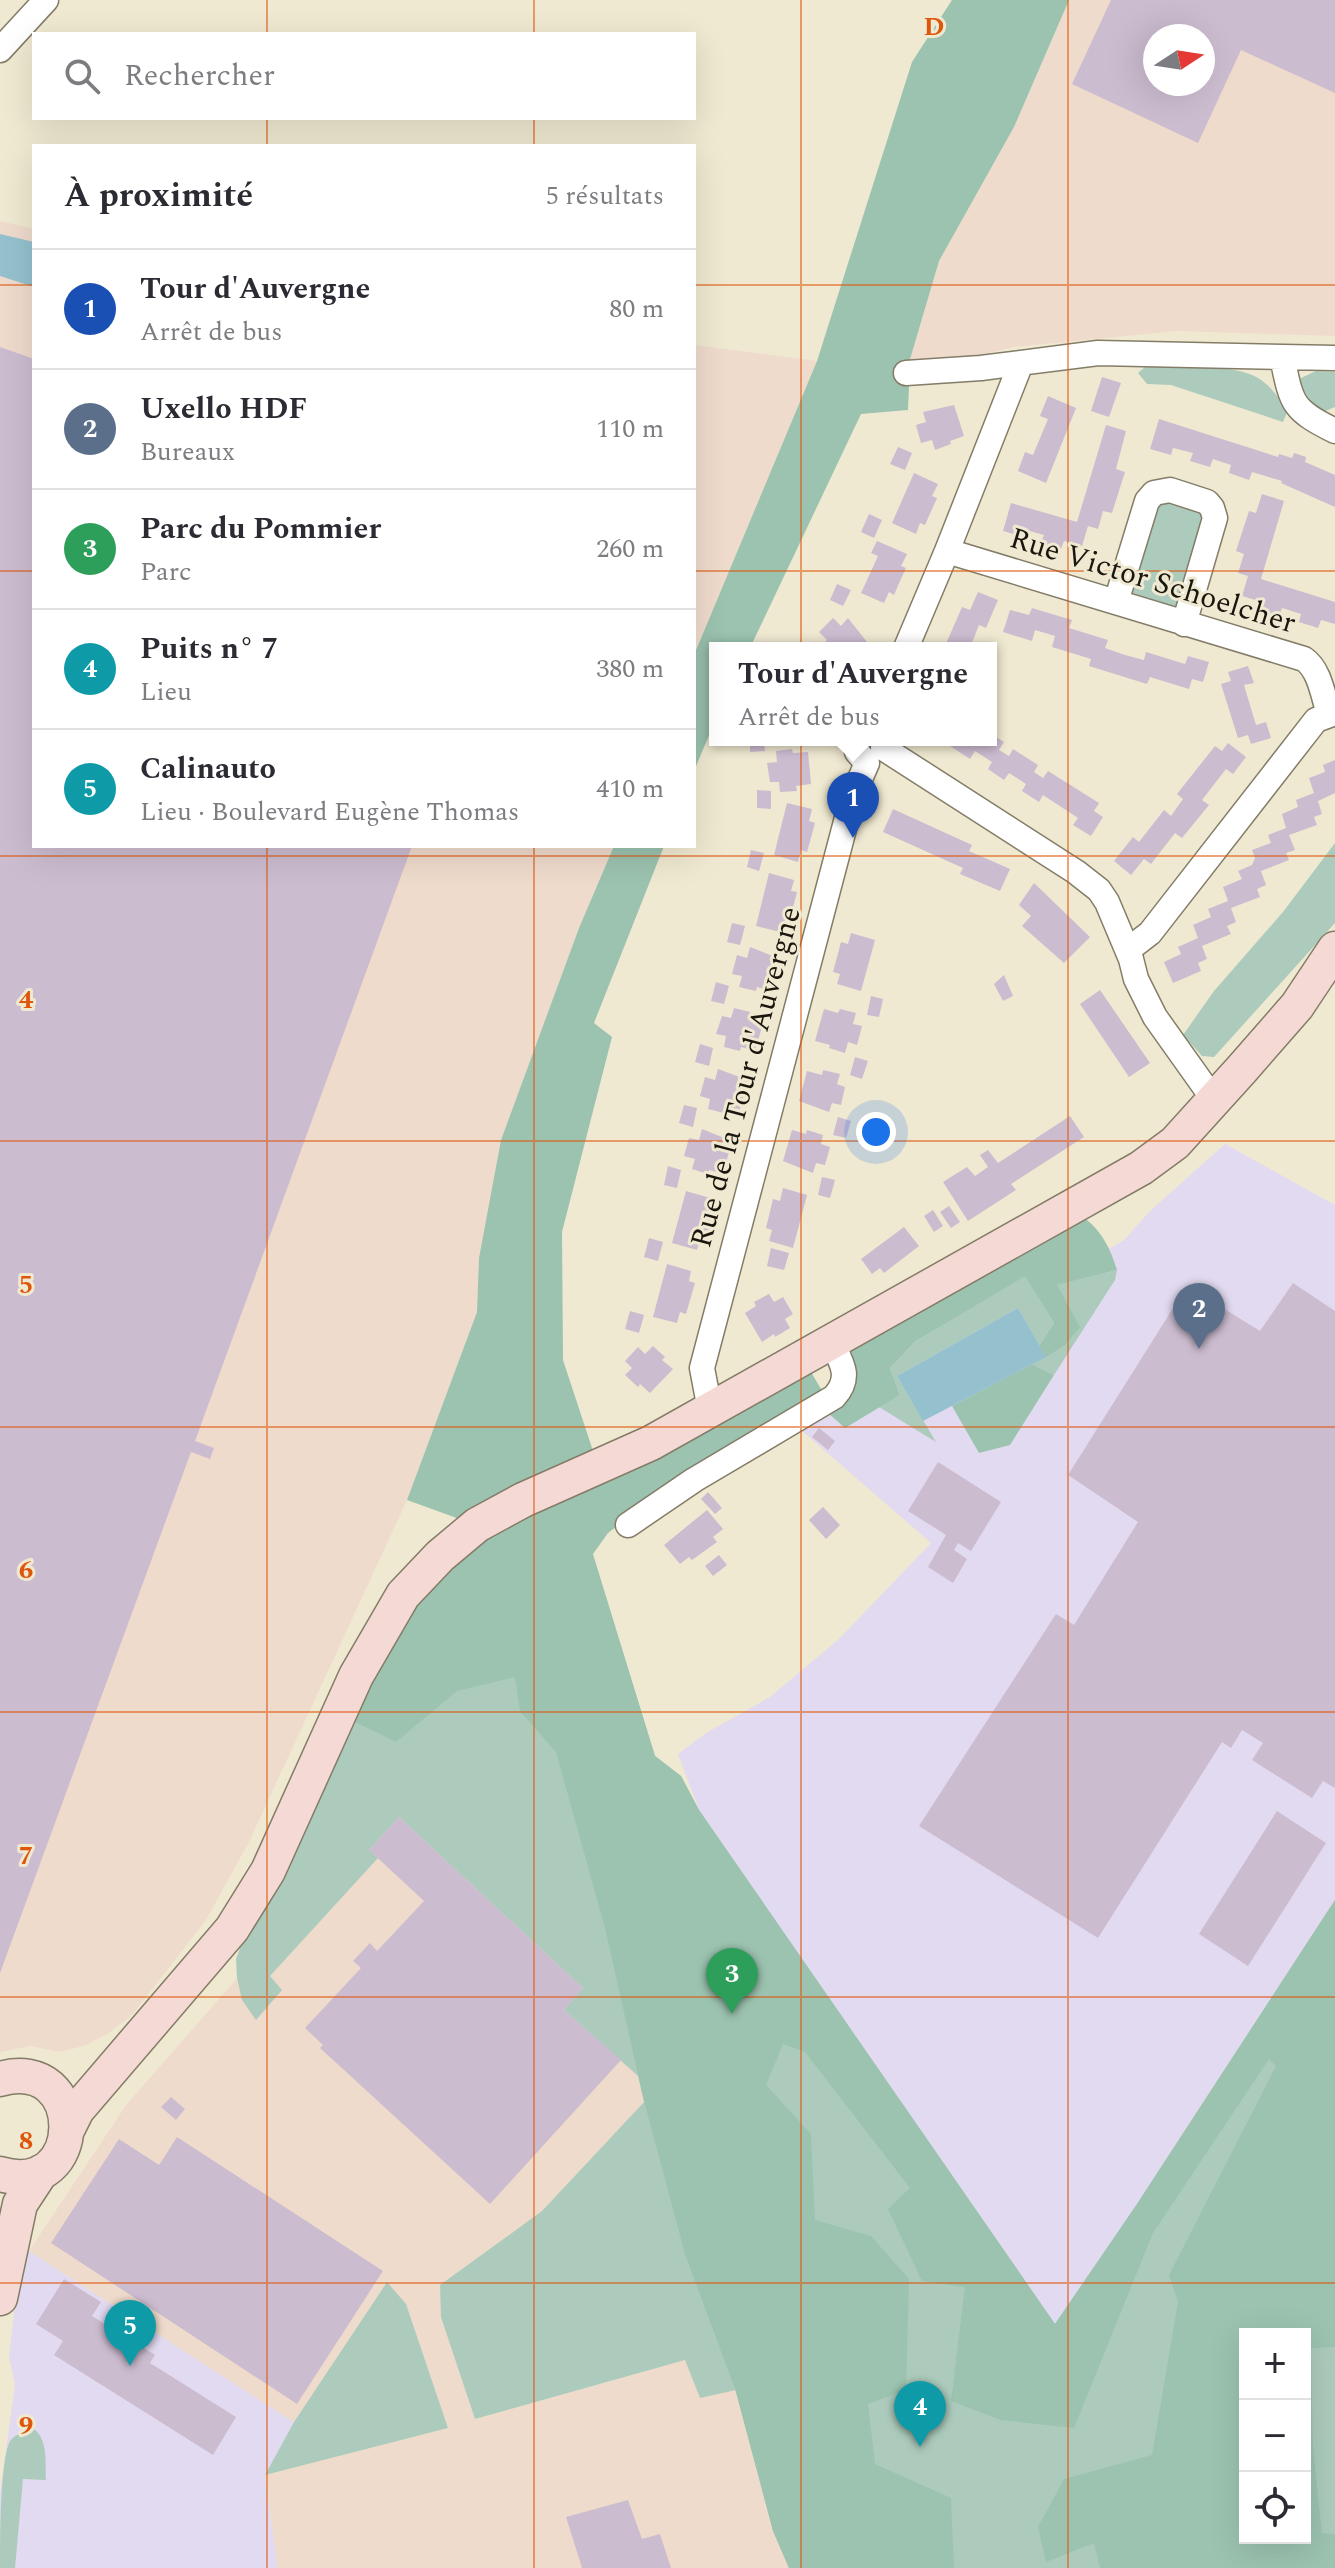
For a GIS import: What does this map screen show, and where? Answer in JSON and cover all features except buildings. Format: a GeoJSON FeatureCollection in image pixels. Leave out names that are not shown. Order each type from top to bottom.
{"type":"FeatureCollection","features":[{"type":"Feature","properties":{"kind":"main road"},"geometry":{"type":"LineString","coordinates":[[1297,1006],[1335,949]]}},
{"type":"Feature","properties":{"kind":"main road"},"geometry":{"type":"LineString","coordinates":[[0,2298],[20,2204],[41,2172],[61,2153],[77,2110],[232,1929],[268,1871],[356,1676],[403,1595],[440,1556],[477,1525],[523,1500],[651,1443],[1141,1168],[1175,1143],[1297,1006],[1335,973]]}},
{"type":"Feature","properties":{"kind":"main road"},"geometry":{"type":"LineString","coordinates":[[44,2083],[119,2060]]}},
{"type":"Feature","properties":{"kind":"main road"},"geometry":{"type":"LineString","coordinates":[[0,2079],[16,2076],[44,2083],[57,2095],[66,2111],[68,2128]]}},
{"type":"Feature","properties":{"kind":"main road"},"geometry":{"type":"LineString","coordinates":[[0,2174],[15,2177],[41,2172]]}},
{"type":"Feature","properties":{"kind":"street"},"geometry":{"type":"LineString","coordinates":[[0,50],[46,0]]}},
{"type":"Feature","properties":{"kind":"street"},"geometry":{"type":"LineString","coordinates":[[906,373],[981,368],[1098,353],[1335,358]]}},
{"type":"Feature","properties":{"kind":"street"},"geometry":{"type":"LineString","coordinates":[[1282,357],[1292,396],[1300,411],[1335,431]]}},
{"type":"Feature","properties":{"kind":"street"},"geometry":{"type":"LineString","coordinates":[[909,642],[1021,363]]}},
{"type":"Feature","properties":{"kind":"street"},"geometry":{"type":"LineString","coordinates":[[1116,602],[1147,501],[1154,493],[1170,490],[1207,502],[1215,518],[1184,624]]}},
{"type":"Feature","properties":{"kind":"street","name":"Rue Victor Schoelcher"},"geometry":{"type":"LineString","coordinates":[[947,551],[1309,662],[1316,673],[1332,713],[1316,720],[1150,933],[1128,950]]}},
{"type":"Feature","properties":{"kind":"street"},"geometry":{"type":"LineString","coordinates":[[856,746],[857,752],[878,750],[1092,884],[1107,902],[1128,950],[1134,975],[1155,1017],[1214,1100]]}},
{"type":"Feature","properties":{"kind":"street","name":"Rue de la Tour d'Auvergne"},"geometry":{"type":"LineString","coordinates":[[710,1410],[702,1375],[704,1358],[850,808],[878,750]]}},
{"type":"Feature","properties":{"kind":"street"},"geometry":{"type":"LineString","coordinates":[[628,1525],[694,1480],[834,1397],[842,1389],[845,1378],[844,1367],[832,1343]]}},
{"type":"Feature","properties":{"kind":"shaded area"},"geometry":{"type":"Polygon","coordinates":[[[1069,0],[1335,0],[1335,336],[1176,331],[1014,347],[906,373],[939,261],[1014,127],[1069,0]]]}},
{"type":"Feature","properties":{"kind":"shaded area"},"geometry":{"type":"Polygon","coordinates":[[[0,221],[32,229],[32,848],[613,848],[579,928],[501,1140],[479,1258],[477,1312],[407,1500],[249,1842],[206,1920],[133,2014],[109,2033],[84,2046],[59,2052],[31,2046],[0,2052],[0,221]]]}},
{"type":"Feature","properties":{"kind":"shaded area"},"geometry":{"type":"Polygon","coordinates":[[[696,345],[817,361],[696,650],[696,345]]]}},
{"type":"Feature","properties":{"kind":"shaded area"},"geometry":{"type":"Polygon","coordinates":[[[1225,1144],[1335,1205],[1335,1900],[1055,2325],[699,1810],[678,1754],[706,1733],[770,1697],[840,1638],[931,1543],[801,1430],[1124,1240],[1150,1211],[1225,1144]]]}},
{"type":"Feature","properties":{"kind":"shaded area"},"geometry":{"type":"Polygon","coordinates":[[[410,1781],[614,1969],[644,2102],[542,2211],[440,2285],[460,2373],[475,2419],[685,2360],[735,2389],[773,2531],[789,2568],[278,2568],[265,2475],[448,2428],[406,2304],[386,2283],[294,2422],[29,2251],[126,2105],[410,1781]]]}},
{"type":"Feature","properties":{"kind":"shaded area"},"geometry":{"type":"Polygon","coordinates":[[[29,2251],[294,2422],[265,2475],[278,2568],[0,2568],[0,2494],[15,2385],[9,2357],[19,2267],[29,2251]]]}},
{"type":"Feature","properties":{"kind":"green space"},"geometry":{"type":"Polygon","coordinates":[[[952,0],[1069,0],[1014,127],[939,261],[906,373],[908,410],[861,414],[753,642],[709,642],[709,735],[696,766],[696,650],[817,361],[912,62],[952,0]]]}},
{"type":"Feature","properties":{"kind":"green space"},"geometry":{"type":"Polygon","coordinates":[[[1145,367],[1219,368],[1247,373],[1267,385],[1288,410],[1283,422],[1171,385],[1147,384],[1138,373],[1145,367]]]}},
{"type":"Feature","properties":{"kind":"green space"},"geometry":{"type":"Polygon","coordinates":[[[1316,371],[1335,372],[1335,407],[1323,412],[1302,390],[1301,378],[1316,371]]]}},
{"type":"Feature","properties":{"kind":"green space"},"geometry":{"type":"Polygon","coordinates":[[[1159,499],[1206,512],[1179,614],[1126,597],[1159,499]]]}},
{"type":"Feature","properties":{"kind":"green space"},"geometry":{"type":"Polygon","coordinates":[[[1335,843],[1335,923],[1214,1057],[1202,1056],[1183,1035],[1214,991],[1283,912],[1335,843]]]}},
{"type":"Feature","properties":{"kind":"green space"},"geometry":{"type":"Polygon","coordinates":[[[613,848],[663,848],[594,1023],[612,1037],[562,1232],[563,1360],[592,1448],[599,1481],[808,1367],[824,1394],[640,1509],[608,1533],[593,1554],[655,1756],[681,1776],[699,1810],[1055,2324],[1335,1900],[1335,2347],[1311,2348],[1313,2448],[1322,2533],[1335,2534],[1335,2568],[1100,2568],[1094,2543],[1046,2562],[1038,2527],[1064,2479],[1152,2455],[1178,2302],[1169,2275],[1276,2066],[1269,2059],[1153,2233],[1074,2428],[1001,2420],[951,2401],[965,2287],[922,2281],[888,2209],[910,2188],[805,2052],[783,2044],[766,2085],[811,2134],[815,2220],[871,2236],[909,2279],[906,2390],[868,2404],[875,2464],[951,2498],[954,2568],[789,2568],[773,2531],[735,2389],[685,2254],[644,2101],[605,1928],[556,1752],[520,1711],[515,1677],[457,1691],[396,1742],[339,1714],[356,1676],[476,1525],[407,1500],[477,1312],[479,1258],[501,1140],[579,928],[613,848]]]}},
{"type":"Feature","properties":{"kind":"green space"},"geometry":{"type":"Polygon","coordinates":[[[1082,1216],[1104,1240],[1117,1270],[1057,1285],[1080,1327],[1064,1346],[1046,1357],[1039,1346],[1054,1323],[1025,1276],[916,1341],[890,1368],[900,1395],[845,1428],[828,1413],[852,1393],[855,1386],[856,1369],[849,1346],[1082,1216]]]}},
{"type":"Feature","properties":{"kind":"green space"},"geometry":{"type":"Polygon","coordinates":[[[1117,1270],[1115,1280],[1054,1375],[1032,1364],[1064,1346],[1056,1285],[1117,1270]]]}},
{"type":"Feature","properties":{"kind":"green space"},"geometry":{"type":"Polygon","coordinates":[[[1025,1275],[1054,1323],[1039,1346],[1018,1308],[897,1376],[936,1442],[879,1407],[900,1395],[890,1368],[916,1341],[1025,1275]]]}},
{"type":"Feature","properties":{"kind":"green space"},"geometry":{"type":"Polygon","coordinates":[[[1032,1364],[1054,1375],[1010,1445],[979,1453],[952,1406],[1032,1364]]]}},
{"type":"Feature","properties":{"kind":"green space"},"geometry":{"type":"Polygon","coordinates":[[[592,1554],[655,1756],[681,1776],[699,1810],[1055,2324],[1335,1900],[1335,2568],[789,2568],[773,2531],[736,2390],[700,2398],[685,2360],[475,2419],[441,2317],[440,2285],[542,2211],[644,2102],[638,2076],[564,2010],[583,1988],[399,1817],[369,1850],[378,1858],[270,1976],[282,1990],[256,2020],[242,2000],[236,1959],[246,1932],[283,1878],[355,1722],[339,1714],[592,1554]]]}},
{"type":"Feature","properties":{"kind":"green space"},"geometry":{"type":"Polygon","coordinates":[[[387,2282],[406,2304],[448,2428],[265,2475],[294,2422],[387,2282]]]}},
{"type":"Feature","properties":{"kind":"green space"},"geometry":{"type":"Polygon","coordinates":[[[27,2426],[39,2434],[42,2441],[46,2480],[23,2479],[15,2568],[0,2568],[4,2465],[10,2441],[27,2431],[27,2426]]]}},
{"type":"Feature","properties":{"kind":"water"},"geometry":{"type":"Polygon","coordinates":[[[0,234],[32,242],[32,286],[0,276],[0,234]]]}},
{"type":"Feature","properties":{"kind":"water"},"geometry":{"type":"Polygon","coordinates":[[[1018,1308],[1046,1357],[923,1421],[897,1376],[1018,1308]]]}},
{"type":"Feature","properties":{"kind":"place","name":"Tour d'Auvergne"},"geometry":{"type":"Point","coordinates":[853,838]}},
{"type":"Feature","properties":{"kind":"place","name":"Uxello HDF"},"geometry":{"type":"Point","coordinates":[1199,1349]}},
{"type":"Feature","properties":{"kind":"place","name":"Parc du Pommier"},"geometry":{"type":"Point","coordinates":[732,2014]}},
{"type":"Feature","properties":{"kind":"place","name":"Calinauto"},"geometry":{"type":"Point","coordinates":[130,2366]}},
{"type":"Feature","properties":{"kind":"place","name":"Puits n° 7"},"geometry":{"type":"Point","coordinates":[920,2447]}}]}
